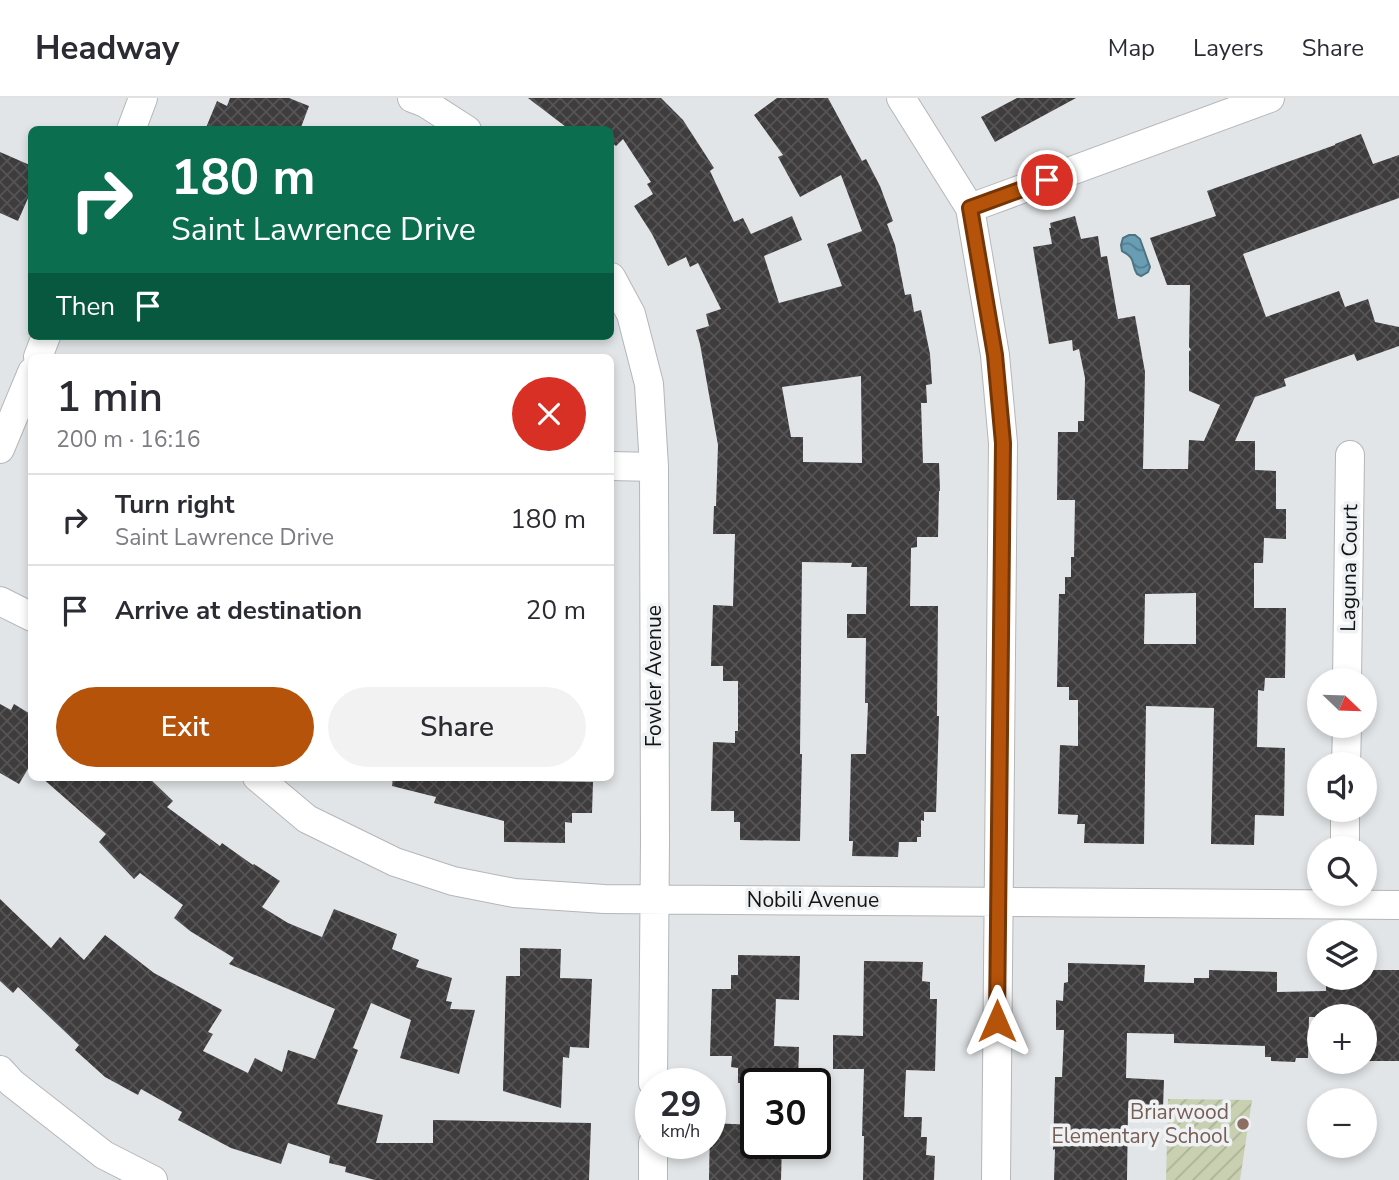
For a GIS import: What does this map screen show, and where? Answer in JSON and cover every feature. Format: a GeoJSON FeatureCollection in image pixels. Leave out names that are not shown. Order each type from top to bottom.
{"type":"FeatureCollection","features":[{"type":"Feature","properties":{"kind":"street"},"geometry":{"type":"LineString","coordinates":[[133,126],[144,98]]}},
{"type":"Feature","properties":{"kind":"street"},"geometry":{"type":"LineString","coordinates":[[412,98],[425,103],[461,126]]}},
{"type":"Feature","properties":{"kind":"street"},"geometry":{"type":"LineString","coordinates":[[901,98],[970,208],[995,355],[1003,443],[996,1180]]}},
{"type":"Feature","properties":{"kind":"street"},"geometry":{"type":"LineString","coordinates":[[970,208],[1269,98]]}},
{"type":"Feature","properties":{"kind":"street","name":"Fowler Avenue"},"geometry":{"type":"LineString","coordinates":[[614,283],[631,314],[649,384],[654,467],[653,1068]]}},
{"type":"Feature","properties":{"kind":"street"},"geometry":{"type":"LineString","coordinates":[[0,450],[28,382]]}},
{"type":"Feature","properties":{"kind":"street","name":"Laguna Court"},"geometry":{"type":"LineString","coordinates":[[1347,668],[1350,455]]}},
{"type":"Feature","properties":{"kind":"street"},"geometry":{"type":"LineString","coordinates":[[614,466],[654,467]]}},
{"type":"Feature","properties":{"kind":"street"},"geometry":{"type":"LineString","coordinates":[[0,601],[28,615]]}},
{"type":"Feature","properties":{"kind":"street","name":"Nobili Avenue"},"geometry":{"type":"LineString","coordinates":[[262,781],[307,819],[395,862],[453,881],[514,893],[604,899],[1307,900]]}},
{"type":"Feature","properties":{"kind":"street","name":"Nobili Avenue"},"geometry":{"type":"LineString","coordinates":[[1377,903],[1399,905]]}},
{"type":"Feature","properties":{"kind":"street"},"geometry":{"type":"LineString","coordinates":[[0,1070],[12,1083],[104,1155],[153,1180]]}},
{"type":"Feature","properties":{"kind":"street"},"geometry":{"type":"LineString","coordinates":[[653,1159],[653,1180]]}},
{"type":"Feature","properties":{"kind":"green space"},"geometry":{"type":"Polygon","coordinates":[[[1168,1099],[1252,1100],[1240,1180],[1166,1180],[1168,1099]]]}},
{"type":"Feature","properties":{"kind":"water"},"geometry":{"type":"Polygon","coordinates":[[[1129,235],[1140,239],[1150,267],[1148,272],[1141,276],[1137,274],[1131,259],[1122,251],[1123,238],[1129,235]]]}},
{"type":"Feature","properties":{"kind":"building"},"geometry":{"type":"Polygon","coordinates":[[[230,98],[289,98],[309,106],[302,126],[207,126],[217,101],[227,106],[230,98]]]}},
{"type":"Feature","properties":{"kind":"building"},"geometry":{"type":"Polygon","coordinates":[[[528,98],[661,98],[683,120],[714,168],[710,171],[734,222],[743,218],[751,234],[792,216],[802,240],[764,256],[779,303],[842,286],[827,244],[862,231],[841,175],[800,197],[778,157],[783,155],[754,115],[777,98],[828,98],[862,161],[866,159],[880,186],[893,221],[887,224],[895,245],[905,295],[911,294],[914,312],[921,310],[930,354],[932,384],[926,385],[927,403],[921,403],[923,463],[939,463],[940,491],[938,537],[917,537],[917,547],[911,548],[910,606],[938,606],[936,812],[924,812],[921,837],[917,837],[917,842],[899,842],[898,857],[852,856],[853,841],[849,841],[851,754],[866,754],[868,703],[865,703],[866,638],[847,638],[847,614],[866,614],[867,567],[851,567],[852,563],[802,562],[800,841],[740,840],[740,822],[734,822],[734,811],[711,811],[713,742],[735,743],[735,731],[738,731],[738,681],[723,681],[723,666],[711,666],[713,605],[733,606],[735,534],[713,534],[718,445],[696,330],[709,326],[706,314],[721,309],[698,263],[690,267],[686,257],[668,266],[634,206],[653,194],[647,184],[651,182],[623,139],[616,146],[614,126],[565,126],[528,98]],[[861,376],[782,387],[791,437],[803,437],[803,462],[862,463],[861,376]]]}},
{"type":"Feature","properties":{"kind":"building"},"geometry":{"type":"Polygon","coordinates":[[[1017,98],[1076,98],[995,142],[981,117],[1017,98]]]}},
{"type":"Feature","properties":{"kind":"building"},"geometry":{"type":"Polygon","coordinates":[[[1361,134],[1373,164],[1399,155],[1399,198],[1243,254],[1266,317],[1339,291],[1345,307],[1368,299],[1375,322],[1399,327],[1399,346],[1357,361],[1354,354],[1284,379],[1286,386],[1255,397],[1235,441],[1255,441],[1255,470],[1276,471],[1276,509],[1286,509],[1286,539],[1264,538],[1263,563],[1254,563],[1254,608],[1286,608],[1285,678],[1265,678],[1264,691],[1258,690],[1257,747],[1285,748],[1284,816],[1255,815],[1254,845],[1211,844],[1214,708],[1146,706],[1144,844],[1084,843],[1085,824],[1077,824],[1078,815],[1058,814],[1060,745],[1078,746],[1078,700],[1069,700],[1069,687],[1057,687],[1059,594],[1065,594],[1065,577],[1071,577],[1075,500],[1057,500],[1058,432],[1078,432],[1078,421],[1084,421],[1085,378],[1079,349],[1073,351],[1072,340],[1049,344],[1033,247],[1052,244],[1050,223],[1075,216],[1081,239],[1098,236],[1101,257],[1107,256],[1118,319],[1135,316],[1145,372],[1143,469],[1188,469],[1189,440],[1204,441],[1220,405],[1189,391],[1190,285],[1167,285],[1150,238],[1216,216],[1207,191],[1361,134]],[[1196,593],[1145,594],[1144,644],[1196,644],[1196,593]]]}},
{"type":"Feature","properties":{"kind":"building"},"geometry":{"type":"Polygon","coordinates":[[[0,152],[28,164],[28,198],[18,221],[0,213],[0,152]]]}},
{"type":"Feature","properties":{"kind":"building"},"geometry":{"type":"Polygon","coordinates":[[[0,704],[11,710],[14,704],[28,713],[28,769],[19,784],[0,773],[0,704]]]}},
{"type":"Feature","properties":{"kind":"building"},"geometry":{"type":"Polygon","coordinates":[[[46,781],[152,781],[173,801],[167,807],[220,846],[222,843],[280,881],[262,907],[288,923],[322,937],[334,909],[397,934],[392,949],[419,960],[416,967],[452,978],[446,1001],[452,1002],[450,1009],[475,1010],[459,1074],[400,1058],[411,1020],[371,1003],[353,1048],[358,1050],[337,1104],[383,1115],[376,1143],[433,1143],[433,1120],[591,1123],[589,1180],[375,1180],[345,1172],[346,1167],[329,1163],[330,1156],[288,1143],[281,1164],[231,1148],[178,1120],[182,1112],[141,1089],[138,1095],[105,1077],[75,1050],[79,1045],[18,987],[13,993],[0,981],[0,899],[51,948],[60,937],[84,960],[105,935],[154,973],[222,1010],[208,1032],[213,1034],[203,1051],[248,1073],[255,1058],[282,1072],[288,1050],[315,1059],[335,1009],[229,964],[234,958],[174,918],[183,905],[140,873],[134,879],[99,842],[106,834],[46,781]]]}},
{"type":"Feature","properties":{"kind":"building"},"geometry":{"type":"Polygon","coordinates":[[[393,781],[593,782],[592,813],[572,813],[572,823],[565,822],[565,843],[504,842],[504,821],[434,803],[436,797],[392,786],[393,781]]]}},
{"type":"Feature","properties":{"kind":"building"},"geometry":{"type":"Polygon","coordinates":[[[520,948],[561,949],[560,978],[592,979],[589,1048],[570,1047],[569,1058],[563,1057],[561,1108],[503,1091],[506,976],[520,976],[520,948]]]}},
{"type":"Feature","properties":{"kind":"building"},"geometry":{"type":"Polygon","coordinates":[[[738,955],[800,956],[799,1000],[776,999],[774,1046],[799,1047],[798,1068],[740,1068],[738,1083],[738,1068],[731,1067],[732,1056],[710,1056],[712,989],[731,989],[731,975],[738,975],[738,955]]]}},
{"type":"Feature","properties":{"kind":"building"},"geometry":{"type":"Polygon","coordinates":[[[864,961],[923,962],[922,981],[930,982],[930,999],[937,999],[935,1071],[906,1070],[904,1117],[922,1117],[921,1137],[927,1137],[926,1155],[935,1156],[934,1180],[863,1180],[864,1069],[833,1069],[833,1035],[863,1036],[864,961]]]}},
{"type":"Feature","properties":{"kind":"building"},"geometry":{"type":"Polygon","coordinates":[[[1068,963],[1145,965],[1144,982],[1194,983],[1194,978],[1209,978],[1209,970],[1277,972],[1277,992],[1377,990],[1377,970],[1399,970],[1399,1061],[1377,1061],[1377,1004],[1307,1004],[1307,1058],[1296,1058],[1295,1062],[1271,1061],[1271,1057],[1265,1057],[1265,1046],[1174,1043],[1174,1034],[1127,1033],[1126,1078],[1164,1080],[1163,1108],[1128,1108],[1127,1180],[1054,1180],[1055,1077],[1062,1077],[1064,1030],[1056,1030],[1056,1000],[1063,1001],[1064,983],[1068,982],[1068,963]]]}},
{"type":"Feature","properties":{"kind":"building"},"geometry":{"type":"Polygon","coordinates":[[[726,1124],[740,1124],[740,1159],[782,1159],[781,1180],[709,1180],[709,1159],[726,1159],[726,1124]]]}},
{"type":"Feature","properties":{"kind":"place","name":"Briarwood Elementary School"},"geometry":{"type":"Point","coordinates":[1243,1124]}},
{"type":"Feature","properties":{"kind":"route"},"geometry":{"type":"LineString","coordinates":[[997,1021],[1003,443],[995,355],[970,208],[1047,180]]}}]}
